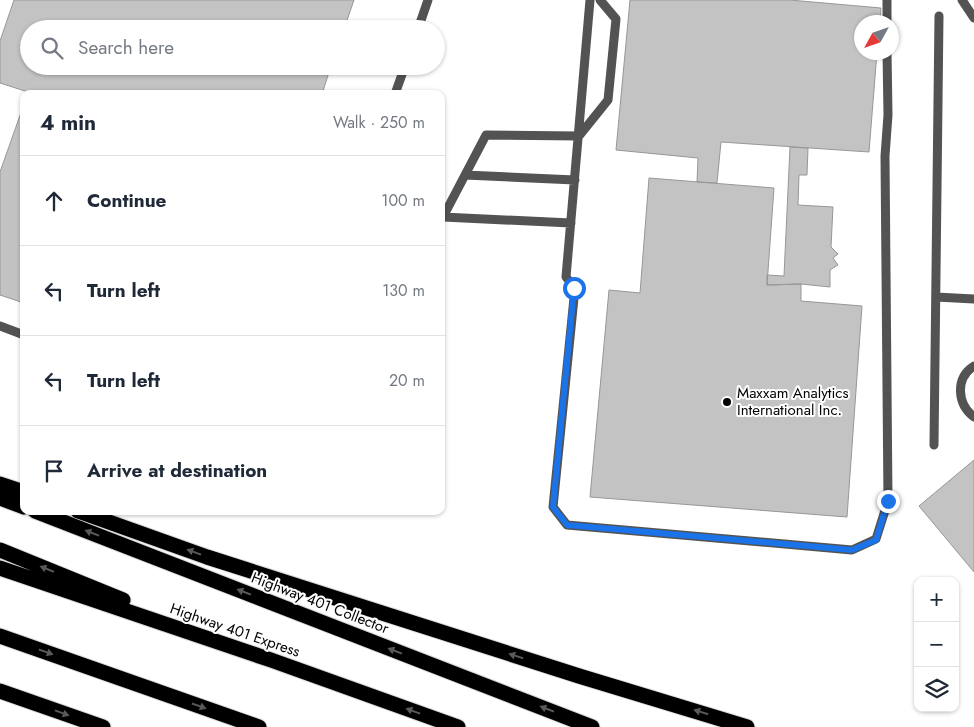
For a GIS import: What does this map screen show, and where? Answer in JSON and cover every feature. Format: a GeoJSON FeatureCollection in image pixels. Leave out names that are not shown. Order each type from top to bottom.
{"type":"FeatureCollection","features":[{"type":"Feature","properties":{"kind":"highway"},"geometry":{"type":"LineString","coordinates":[[0,484],[20,491]]}},
{"type":"Feature","properties":{"kind":"highway"},"geometry":{"type":"LineString","coordinates":[[0,498],[20,506]]}},
{"type":"Feature","properties":{"kind":"highway","name":"Highway 401 Collector"},"geometry":{"type":"LineString","coordinates":[[45,515],[592,727]]}},
{"type":"Feature","properties":{"kind":"highway"},"geometry":{"type":"LineString","coordinates":[[89,515],[207,557],[579,676],[747,727]]}},
{"type":"Feature","properties":{"kind":"highway"},"geometry":{"type":"LineString","coordinates":[[0,550],[271,660]]}},
{"type":"Feature","properties":{"kind":"highway","name":"Highway 401 Express"},"geometry":{"type":"LineString","coordinates":[[0,568],[271,660],[458,727]]}},
{"type":"Feature","properties":{"kind":"highway"},"geometry":{"type":"LineString","coordinates":[[0,636],[259,727]]}},
{"type":"Feature","properties":{"kind":"highway"},"geometry":{"type":"LineString","coordinates":[[0,690],[103,727]]}},
{"type":"Feature","properties":{"kind":"lane"},"geometry":{"type":"LineString","coordinates":[[421,20],[428,0]]}},
{"type":"Feature","properties":{"kind":"lane"},"geometry":{"type":"LineString","coordinates":[[590,0],[566,277],[574,288],[553,507],[567,525],[852,550],[876,540],[888,501],[885,165],[888,115],[887,60]]}},
{"type":"Feature","properties":{"kind":"lane"},"geometry":{"type":"LineString","coordinates":[[579,136],[608,100],[616,19],[600,0]]}},
{"type":"Feature","properties":{"kind":"lane"},"geometry":{"type":"LineString","coordinates":[[886,0],[887,15]]}},
{"type":"Feature","properties":{"kind":"lane"},"geometry":{"type":"LineString","coordinates":[[962,0],[974,18]]}},
{"type":"Feature","properties":{"kind":"lane"},"geometry":{"type":"LineString","coordinates":[[934,445],[939,16]]}},
{"type":"Feature","properties":{"kind":"lane"},"geometry":{"type":"LineString","coordinates":[[396,90],[402,75]]}},
{"type":"Feature","properties":{"kind":"lane"},"geometry":{"type":"LineString","coordinates":[[445,213],[486,135],[579,136]]}},
{"type":"Feature","properties":{"kind":"lane"},"geometry":{"type":"LineString","coordinates":[[465,175],[575,180]]}},
{"type":"Feature","properties":{"kind":"lane"},"geometry":{"type":"LineString","coordinates":[[445,217],[571,223]]}},
{"type":"Feature","properties":{"kind":"lane"},"geometry":{"type":"LineString","coordinates":[[936,297],[974,299]]}},
{"type":"Feature","properties":{"kind":"lane"},"geometry":{"type":"LineString","coordinates":[[0,326],[20,334]]}},
{"type":"Feature","properties":{"kind":"lane"},"geometry":{"type":"LineString","coordinates":[[974,366],[970,368],[963,378],[960,390],[962,402],[968,412],[974,417]]}},
{"type":"Feature","properties":{"kind":"building"},"geometry":{"type":"Polygon","coordinates":[[[14,0],[354,0],[347,20],[20,20],[20,75],[328,75],[323,90],[22,90],[0,83],[0,41],[14,0]]]}},
{"type":"Feature","properties":{"kind":"building"},"geometry":{"type":"Polygon","coordinates":[[[630,0],[790,0],[881,8],[880,15],[854,15],[854,60],[876,60],[869,152],[721,142],[717,183],[697,182],[698,158],[616,150],[630,0]]]}},
{"type":"Feature","properties":{"kind":"building"},"geometry":{"type":"Polygon","coordinates":[[[20,115],[20,302],[0,295],[0,172],[20,115]]]}},
{"type":"Feature","properties":{"kind":"building"},"geometry":{"type":"Polygon","coordinates":[[[790,147],[808,148],[807,175],[799,175],[798,205],[833,207],[831,247],[838,254],[833,258],[838,265],[830,270],[830,287],[801,284],[767,285],[767,275],[784,276],[790,147]]]}},
{"type":"Feature","properties":{"kind":"building","name":"Maxxam Analytics International Inc."},"geometry":{"type":"Polygon","coordinates":[[[649,178],[774,188],[767,285],[801,284],[801,301],[862,306],[847,517],[590,497],[609,290],[640,293],[649,178]]]}},
{"type":"Feature","properties":{"kind":"building"},"geometry":{"type":"Polygon","coordinates":[[[974,460],[974,572],[919,506],[974,460]]]}},
{"type":"Feature","properties":{"kind":"place","name":"Maxxam Analytics International Inc."},"geometry":{"type":"Point","coordinates":[727,402]}},
{"type":"Feature","properties":{"kind":"route"},"geometry":{"type":"LineString","coordinates":[[574,288],[553,507],[567,525],[852,550],[876,540],[888,501]]}}]}
